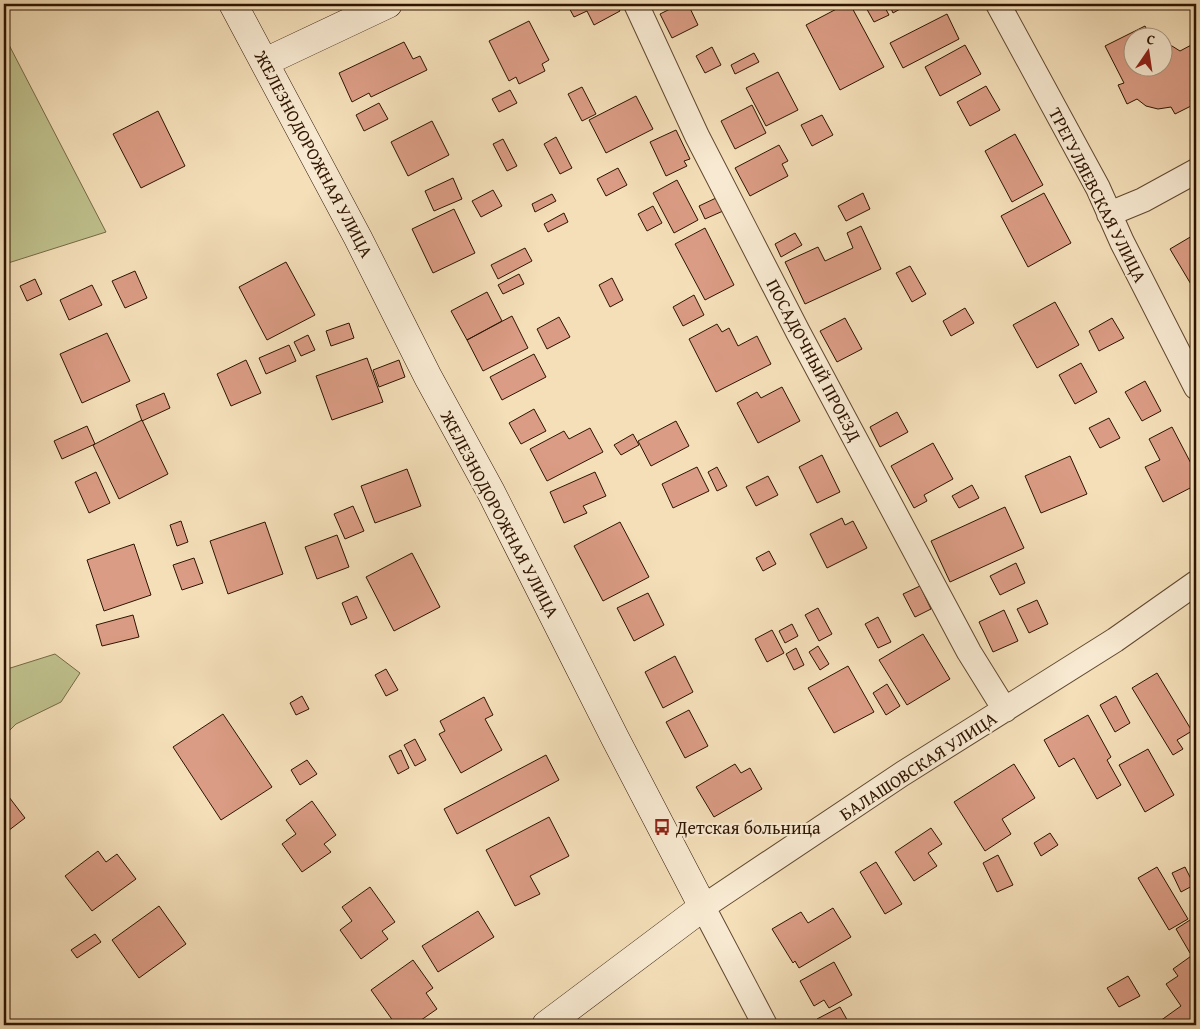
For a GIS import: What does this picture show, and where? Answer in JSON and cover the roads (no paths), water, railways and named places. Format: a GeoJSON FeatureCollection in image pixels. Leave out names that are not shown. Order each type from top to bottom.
{"type":"FeatureCollection","features":[{"type":"Feature","properties":{"kind":"street","name":"ЖЕЛЕЗНОДОРОЖНАЯ УЛИЦА"},"geometry":{"type":"LineString","coordinates":[[233,4],[358,238],[428,377],[491,492],[610,729],[765,1025]]}},
{"type":"Feature","properties":{"kind":"street"},"geometry":{"type":"LineString","coordinates":[[265,62],[388,4]]}},
{"type":"Feature","properties":{"kind":"street","name":"ПОСАДОЧНЫЙ ПРОЕЗД"},"geometry":{"type":"LineString","coordinates":[[636,4],[697,136],[798,332],[969,652],[1005,710]]}},
{"type":"Feature","properties":{"kind":"street","name":"ТРЕГУЛЯЕВСКАЯ УЛИЦА"},"geometry":{"type":"LineString","coordinates":[[998,4],[1098,188],[1122,242],[1196,387]]}},
{"type":"Feature","properties":{"kind":"street"},"geometry":{"type":"LineString","coordinates":[[1109,214],[1143,200],[1196,171]]}},
{"type":"Feature","properties":{"kind":"street","name":"БАЛАШОВСКАЯ УЛИЦА"},"geometry":{"type":"LineString","coordinates":[[546,1025],[703,907],[902,774],[1115,640],[1196,583]]}},
{"type":"Feature","properties":{"kind":"place","name":"Детская больница"},"geometry":{"type":"Point","coordinates":[662,827]}}]}
